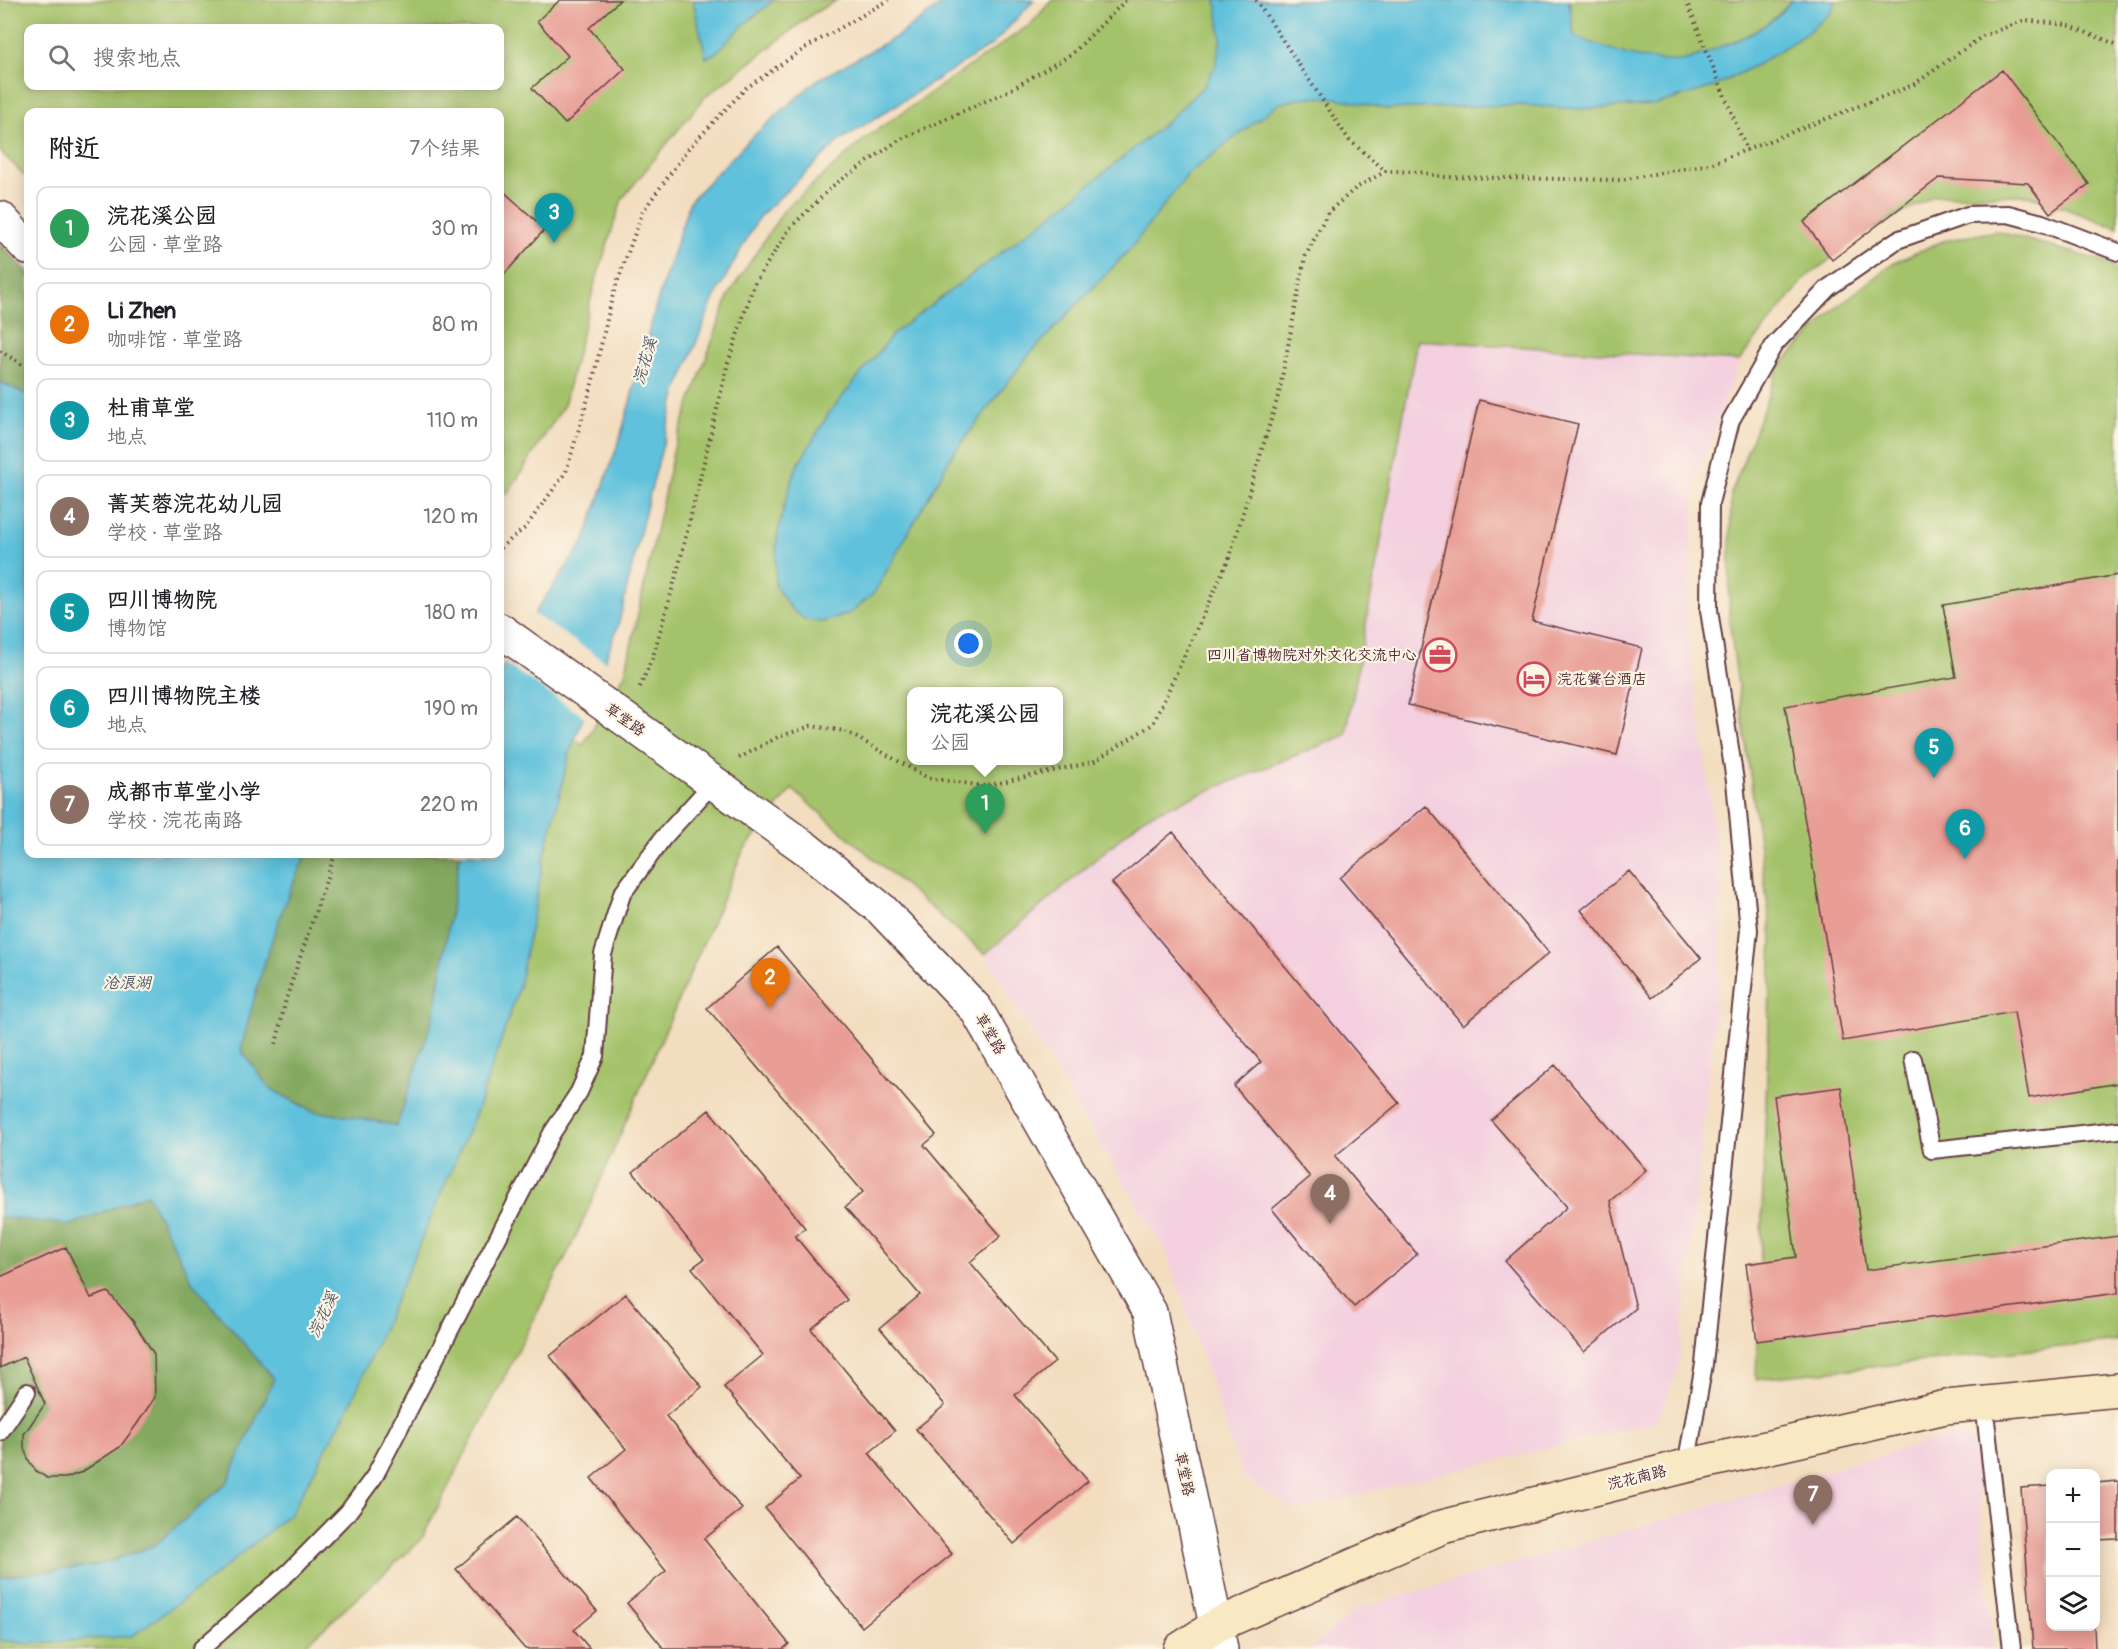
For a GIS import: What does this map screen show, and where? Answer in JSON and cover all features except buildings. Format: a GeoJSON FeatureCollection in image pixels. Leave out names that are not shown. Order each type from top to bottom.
{"type":"FeatureCollection","features":[{"type":"Feature","properties":{"kind":"street"},"geometry":{"type":"LineString","coordinates":[[0,218],[24,244]]}},
{"type":"Feature","properties":{"kind":"street","name":"草堂路"},"geometry":{"type":"LineString","coordinates":[[504,633],[808,850],[881,909],[976,1010],[1150,1312],[1219,1637]]}},
{"type":"Feature","properties":{"kind":"street","name":"浣花南路"},"geometry":{"type":"LineString","coordinates":[[1180,1649],[1219,1637],[1442,1527],[1686,1466],[1946,1407],[2118,1390]]}},
{"type":"Feature","properties":{"kind":"lane"},"geometry":{"type":"LineString","coordinates":[[1686,1466],[1704,1364],[1749,930],[1735,781],[1708,610],[1710,504],[1731,420],[1774,345],[1828,288],[1897,240],[1968,215],[2008,214],[2042,223],[2118,252]]}},
{"type":"Feature","properties":{"kind":"lane"},"geometry":{"type":"LineString","coordinates":[[201,1649],[290,1571],[348,1512],[374,1477],[546,1143],[579,1092],[596,1056],[603,954],[622,894],[663,838],[714,782]]}},
{"type":"Feature","properties":{"kind":"lane"},"geometry":{"type":"LineString","coordinates":[[1913,1059],[1932,1150],[2118,1130]]}},
{"type":"Feature","properties":{"kind":"lane"},"geometry":{"type":"LineString","coordinates":[[0,1432],[27,1392]]}},
{"type":"Feature","properties":{"kind":"lane"},"geometry":{"type":"LineString","coordinates":[[1984,1403],[2012,1649]]}},
{"type":"Feature","properties":{"kind":"path"},"geometry":{"type":"LineString","coordinates":[[504,545],[525,528],[566,472],[591,388],[613,294],[644,211],[650,202],[689,148],[746,88],[807,47],[889,0]]}},
{"type":"Feature","properties":{"kind":"path"},"geometry":{"type":"LineString","coordinates":[[622,718],[653,656],[678,568],[728,363],[754,284],[790,228],[834,185],[899,140],[1008,91],[1072,54],[1126,0]]}},
{"type":"Feature","properties":{"kind":"path"},"geometry":{"type":"LineString","coordinates":[[1256,0],[1348,140],[1386,171]]}},
{"type":"Feature","properties":{"kind":"path"},"geometry":{"type":"LineString","coordinates":[[1686,0],[1747,151]]}},
{"type":"Feature","properties":{"kind":"path"},"geometry":{"type":"LineString","coordinates":[[714,782],[734,761],[778,737],[811,726],[845,731],[928,778],[985,786],[1093,762],[1154,724],[1230,556],[1279,393],[1305,257],[1328,212],[1356,188],[1386,171],[1419,172],[1444,177],[1621,180],[1710,164],[1747,151],[1913,85],[1983,36],[2025,20],[2067,25],[2118,45]]}},
{"type":"Feature","properties":{"kind":"path"},"geometry":{"type":"LineString","coordinates":[[0,351],[24,366]]}},
{"type":"Feature","properties":{"kind":"path"},"geometry":{"type":"LineString","coordinates":[[276,1044],[286,999],[334,858]]}},
{"type":"Feature","properties":{"kind":"shaded area"},"geometry":{"type":"Polygon","coordinates":[[[1417,340],[1739,361],[1696,479],[1687,628],[1720,867],[1722,948],[1678,1368],[1657,1421],[1295,1510],[1243,1478],[1168,1255],[985,954],[1146,816],[1345,735],[1417,340]]]}},
{"type":"Feature","properties":{"kind":"shaded area"},"geometry":{"type":"Polygon","coordinates":[[[1952,1435],[1975,1442],[1993,1649],[1309,1649],[1357,1609],[1952,1435]]]}},
{"type":"Feature","properties":{"kind":"green space"},"geometry":{"type":"Polygon","coordinates":[[[0,0],[837,0],[814,13],[704,98],[622,199],[594,286],[564,405],[510,490],[504,495],[504,108],[24,108],[24,175],[0,151],[0,0]]]}},
{"type":"Feature","properties":{"kind":"green space"},"geometry":{"type":"Polygon","coordinates":[[[1052,0],[2118,0],[2118,228],[2028,195],[1934,196],[1869,231],[1806,277],[1739,361],[1417,340],[1346,735],[1146,816],[985,954],[792,789],[743,851],[576,1237],[421,1540],[301,1649],[0,1649],[0,244],[24,268],[24,858],[504,858],[504,692],[583,745],[625,674],[674,448],[729,294],[784,210],[868,136],[1031,24],[1052,0]]]}},
{"type":"Feature","properties":{"kind":"green space"},"geometry":{"type":"Polygon","coordinates":[[[1996,231],[2102,261],[2118,270],[2118,1341],[1756,1379],[1772,937],[1729,619],[1731,494],[1779,367],[1837,307],[1893,263],[1943,241],[1996,231]]]}},
{"type":"Feature","properties":{"kind":"green space"},"geometry":{"type":"Polygon","coordinates":[[[0,244],[24,268],[24,393],[0,382],[0,244]]]}},
{"type":"Feature","properties":{"kind":"green space"},"geometry":{"type":"Polygon","coordinates":[[[304,858],[459,858],[435,1012],[397,1126],[313,1111],[269,1088],[241,1050],[269,950],[304,858]]]}},
{"type":"Feature","properties":{"kind":"green space"},"geometry":{"type":"Polygon","coordinates":[[[147,1194],[193,1283],[274,1379],[227,1483],[155,1545],[100,1565],[0,1577],[0,1217],[71,1225],[147,1194]]]}},
{"type":"Feature","properties":{"kind":"water"},"geometry":{"type":"Polygon","coordinates":[[[693,0],[774,0],[742,26],[718,51],[706,58],[693,0]]]}},
{"type":"Feature","properties":{"kind":"water"},"geometry":{"type":"Polygon","coordinates":[[[948,0],[1034,0],[993,44],[839,141],[759,217],[714,298],[677,391],[618,626],[570,752],[544,858],[519,987],[478,1108],[350,1405],[291,1513],[201,1587],[132,1636],[31,1644],[0,1640],[0,1577],[100,1565],[155,1545],[227,1483],[274,1379],[193,1283],[147,1194],[71,1225],[0,1217],[0,382],[24,393],[24,858],[304,858],[269,950],[241,1050],[269,1088],[312,1111],[397,1126],[435,1012],[459,858],[504,858],[504,665],[540,605],[584,542],[621,435],[657,302],[690,201],[750,139],[817,80],[896,37],[948,0]]]}},
{"type":"Feature","properties":{"kind":"water"},"geometry":{"type":"Polygon","coordinates":[[[1216,0],[1569,0],[1574,36],[1626,54],[1653,60],[1680,61],[1749,34],[1772,20],[1791,0],[1835,0],[1832,12],[1804,35],[1760,63],[1713,87],[1653,105],[1580,109],[1517,105],[1386,109],[1337,98],[1306,97],[1278,104],[1188,174],[1131,248],[1027,357],[953,454],[874,593],[850,613],[823,622],[806,620],[792,610],[775,586],[777,538],[796,468],[829,413],[894,333],[1058,210],[1164,124],[1204,86],[1216,64],[1221,37],[1216,0]]]}},
{"type":"Feature","properties":{"kind":"pier"},"geometry":{"type":"Polygon","coordinates":[[[532,613],[608,663],[586,718],[504,663],[504,659],[532,613]]]}},
{"type":"Feature","properties":{"kind":"place","name":"杜甫草堂"},"geometry":{"type":"Point","coordinates":[554,243]}},
{"type":"Feature","properties":{"kind":"place","name":"四川省博物院对外文化交流中心"},"geometry":{"type":"Point","coordinates":[1440,655]}},
{"type":"Feature","properties":{"kind":"place","name":"浣花黉台酒店"},"geometry":{"type":"Point","coordinates":[1534,679]}},
{"type":"Feature","properties":{"kind":"place","name":"四川博物院"},"geometry":{"type":"Point","coordinates":[1934,778]}},
{"type":"Feature","properties":{"kind":"place","name":"浣花溪公园"},"geometry":{"type":"Point","coordinates":[985,834]}},
{"type":"Feature","properties":{"kind":"place","name":"四川博物院主楼"},"geometry":{"type":"Point","coordinates":[1965,859]}},
{"type":"Feature","properties":{"kind":"place","name":"Li Zhen"},"geometry":{"type":"Point","coordinates":[770,1008]}},
{"type":"Feature","properties":{"kind":"place","name":"菁芙蓉浣花幼儿园"},"geometry":{"type":"Point","coordinates":[1330,1224]}},
{"type":"Feature","properties":{"kind":"place","name":"成都市草堂小学"},"geometry":{"type":"Point","coordinates":[1813,1525]}},
{"type":"Feature","properties":{"kind":"water label","name":"浣花溪"},"geometry":{"type":"Point","coordinates":[645,361]}},
{"type":"Feature","properties":{"kind":"water label","name":"沧浪湖"},"geometry":{"type":"Point","coordinates":[127,983]}},
{"type":"Feature","properties":{"kind":"water label","name":"浣花溪"},"geometry":{"type":"Point","coordinates":[323,1315]}}]}
